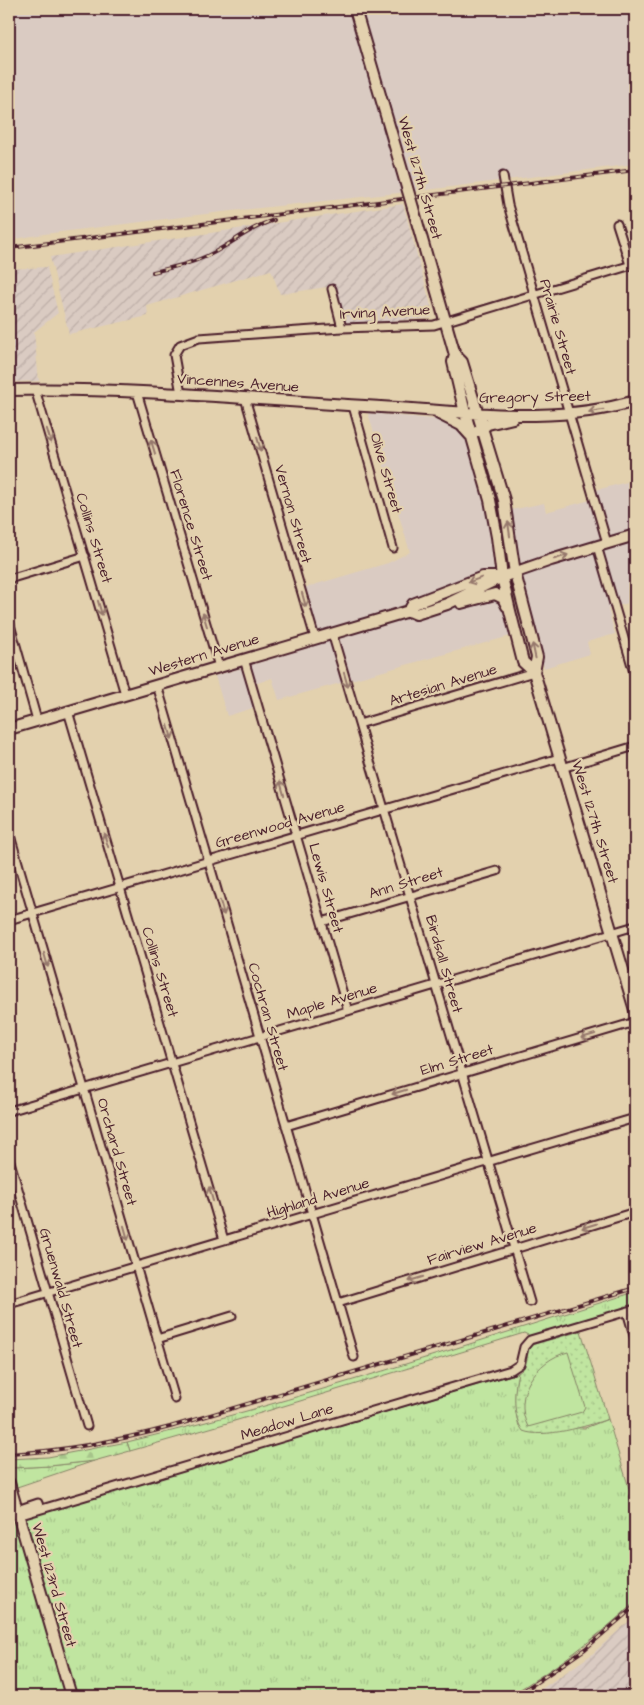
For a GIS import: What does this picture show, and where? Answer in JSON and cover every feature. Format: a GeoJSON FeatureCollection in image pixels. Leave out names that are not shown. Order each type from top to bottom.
{"type":"FeatureCollection","features":[{"type":"Feature","properties":{"kind":"main road","name":"West 127th Street"},"geometry":{"type":"LineString","coordinates":[[355,9],[455,355],[462,362],[504,500],[515,572],[537,657],[534,672],[635,1010]]}},
{"type":"Feature","properties":{"kind":"main road","name":"West 127th Street"},"geometry":{"type":"LineString","coordinates":[[455,355],[453,362],[465,412],[490,500],[502,577],[510,611],[523,662],[534,672]]}},
{"type":"Feature","properties":{"kind":"main road","name":"Vincennes Avenue"},"geometry":{"type":"LineString","coordinates":[[9,390],[35,389],[181,394],[465,412]]}},
{"type":"Feature","properties":{"kind":"main road","name":"Gregory Street"},"geometry":{"type":"LineString","coordinates":[[465,412],[569,414],[603,410],[635,401]]}},
{"type":"Feature","properties":{"kind":"main road"},"geometry":{"type":"LineString","coordinates":[[430,410],[461,425],[472,438],[488,424],[526,414]]}},
{"type":"Feature","properties":{"kind":"main road","name":"Western Avenue"},"geometry":{"type":"LineString","coordinates":[[9,729],[409,611],[416,614],[447,604],[515,572],[635,535]]}},
{"type":"Feature","properties":{"kind":"main road","name":"Western Avenue"},"geometry":{"type":"LineString","coordinates":[[409,611],[413,604],[462,584],[483,577],[502,577]]}},
{"type":"Feature","properties":{"kind":"main road"},"geometry":{"type":"LineString","coordinates":[[447,604],[456,604],[495,594],[503,598],[510,611]]}},
{"type":"Feature","properties":{"kind":"main road","name":"West 123rd Street"},"geometry":{"type":"LineString","coordinates":[[9,1484],[72,1696]]}},
{"type":"Feature","properties":{"kind":"street","name":"Prairie Street"},"geometry":{"type":"LineString","coordinates":[[503,176],[508,204],[569,414],[635,676]]}},
{"type":"Feature","properties":{"kind":"street"},"geometry":{"type":"LineString","coordinates":[[617,224],[632,265]]}},
{"type":"Feature","properties":{"kind":"street","name":"Irving Avenue"},"geometry":{"type":"LineString","coordinates":[[181,394],[174,355],[177,347],[199,338],[342,328],[434,325],[632,265]]}},
{"type":"Feature","properties":{"kind":"street"},"geometry":{"type":"LineString","coordinates":[[332,289],[342,328]]}},
{"type":"Feature","properties":{"kind":"street","name":"Collins Street"},"geometry":{"type":"LineString","coordinates":[[35,389],[125,694]]}},
{"type":"Feature","properties":{"kind":"street","name":"Florence Street"},"geometry":{"type":"LineString","coordinates":[[137,392],[218,666]]}},
{"type":"Feature","properties":{"kind":"street","name":"Vernon Street"},"geometry":{"type":"LineString","coordinates":[[245,398],[315,638]]}},
{"type":"Feature","properties":{"kind":"street","name":"Olive Street"},"geometry":{"type":"LineString","coordinates":[[353,406],[393,548]]}},
{"type":"Feature","properties":{"kind":"street"},"geometry":{"type":"LineString","coordinates":[[9,578],[85,556]]}},
{"type":"Feature","properties":{"kind":"street"},"geometry":{"type":"LineString","coordinates":[[9,622],[37,720]]}},
{"type":"Feature","properties":{"kind":"street","name":"Birdsall Street"},"geometry":{"type":"LineString","coordinates":[[332,633],[530,1302]]}},
{"type":"Feature","properties":{"kind":"street","name":"Lewis Street"},"geometry":{"type":"LineString","coordinates":[[244,659],[348,1010]]}},
{"type":"Feature","properties":{"kind":"street","name":"Artesian Avenue"},"geometry":{"type":"LineString","coordinates":[[359,724],[534,672]]}},
{"type":"Feature","properties":{"kind":"street","name":"Cochran Street"},"geometry":{"type":"LineString","coordinates":[[157,685],[354,1357]]}},
{"type":"Feature","properties":{"kind":"street","name":"Collins Street"},"geometry":{"type":"LineString","coordinates":[[68,711],[224,1240]]}},
{"type":"Feature","properties":{"kind":"street","name":"Greenwood Avenue"},"geometry":{"type":"LineString","coordinates":[[9,920],[384,809],[561,763],[635,746]]}},
{"type":"Feature","properties":{"kind":"street","name":"Orchard Street"},"geometry":{"type":"LineString","coordinates":[[9,832],[175,1399]]}},
{"type":"Feature","properties":{"kind":"street","name":"Ann Street"},"geometry":{"type":"LineString","coordinates":[[322,922],[497,871]]}},
{"type":"Feature","properties":{"kind":"street","name":"Maple Avenue"},"geometry":{"type":"LineString","coordinates":[[9,1111],[635,926]]}},
{"type":"Feature","properties":{"kind":"street","name":"Elm Street"},"geometry":{"type":"LineString","coordinates":[[286,1126],[635,1022]]}},
{"type":"Feature","properties":{"kind":"street","name":"Highland Avenue"},"geometry":{"type":"LineString","coordinates":[[9,1304],[635,1118]]}},
{"type":"Feature","properties":{"kind":"street","name":"Gruenwald Street"},"geometry":{"type":"LineString","coordinates":[[9,1158],[87,1426]]}},
{"type":"Feature","properties":{"kind":"street","name":"Fairview Avenue"},"geometry":{"type":"LineString","coordinates":[[338,1303],[635,1212]]}},
{"type":"Feature","properties":{"kind":"street"},"geometry":{"type":"LineString","coordinates":[[635,1309],[627,1311],[635,1340]]}},
{"type":"Feature","properties":{"kind":"street","name":"Meadow Lane"},"geometry":{"type":"LineString","coordinates":[[17,1513],[511,1370],[518,1367],[522,1362],[525,1345],[533,1339],[627,1311]]}},
{"type":"Feature","properties":{"kind":"street"},"geometry":{"type":"LineString","coordinates":[[157,1339],[232,1316]]}},
{"type":"Feature","properties":{"kind":"shaded area"},"geometry":{"type":"Polygon","coordinates":[[[9,9],[635,9],[635,164],[426,190],[222,212],[9,240],[9,9]]]}},
{"type":"Feature","properties":{"kind":"shaded area"},"geometry":{"type":"Polygon","coordinates":[[[403,204],[433,313],[431,318],[336,325],[327,287],[280,294],[271,270],[147,306],[148,316],[69,334],[50,257],[403,204]]]}},
{"type":"Feature","properties":{"kind":"shaded area"},"geometry":{"type":"Polygon","coordinates":[[[47,267],[58,313],[34,332],[39,381],[9,382],[9,269],[47,267]]]}},
{"type":"Feature","properties":{"kind":"shaded area"},"geometry":{"type":"Polygon","coordinates":[[[368,413],[443,420],[462,431],[469,446],[492,532],[493,563],[514,635],[279,700],[272,678],[249,686],[253,708],[227,716],[215,676],[317,645],[303,588],[388,563],[410,552],[368,413]]]}},
{"type":"Feature","properties":{"kind":"shaded area"},"geometry":{"type":"Polygon","coordinates":[[[635,480],[635,601],[608,609],[615,634],[587,642],[590,654],[544,668],[524,584],[511,510],[544,503],[546,512],[598,498],[596,490],[635,480]]]}},
{"type":"Feature","properties":{"kind":"shaded area"},"geometry":{"type":"Polygon","coordinates":[[[635,1616],[635,1696],[531,1696],[591,1655],[635,1616]]]}},
{"type":"Feature","properties":{"kind":"green space"},"geometry":{"type":"Polygon","coordinates":[[[635,1292],[635,1304],[530,1336],[524,1333],[130,1451],[127,1442],[255,1409],[446,1352],[635,1292]]]}},
{"type":"Feature","properties":{"kind":"green space"},"geometry":{"type":"Polygon","coordinates":[[[581,1331],[608,1419],[553,1433],[523,1431],[517,1418],[515,1403],[516,1387],[518,1373],[525,1367],[531,1345],[581,1331]]]}},
{"type":"Feature","properties":{"kind":"green space"},"geometry":{"type":"Polygon","coordinates":[[[568,1352],[585,1407],[582,1412],[528,1427],[523,1403],[525,1391],[530,1380],[546,1363],[556,1356],[568,1352]]]}},
{"type":"Feature","properties":{"kind":"green space"},"geometry":{"type":"Polygon","coordinates":[[[518,1373],[515,1400],[519,1426],[585,1428],[608,1419],[635,1508],[635,1602],[559,1664],[526,1686],[509,1696],[9,1696],[9,1502],[15,1521],[518,1373]]]}},
{"type":"Feature","properties":{"kind":"green space"},"geometry":{"type":"Polygon","coordinates":[[[127,1442],[130,1451],[94,1461],[12,1468],[9,1459],[48,1457],[127,1442]]]}},
{"type":"Feature","properties":{"kind":"green space"},"geometry":{"type":"Polygon","coordinates":[[[94,1461],[14,1488],[9,1470],[9,1468],[94,1461]]]}},
{"type":"Feature","properties":{"kind":"railway"},"geometry":{"type":"LineString","coordinates":[[9,248],[635,170]]}},
{"type":"Feature","properties":{"kind":"railway"},"geometry":{"type":"LineString","coordinates":[[153,272],[206,256],[250,231],[274,220]]}},
{"type":"Feature","properties":{"kind":"railway"},"geometry":{"type":"LineString","coordinates":[[9,1454],[90,1445],[170,1427],[635,1288]]}},
{"type":"Feature","properties":{"kind":"railway"},"geometry":{"type":"LineString","coordinates":[[516,1696],[585,1649],[635,1606]]}}]}
